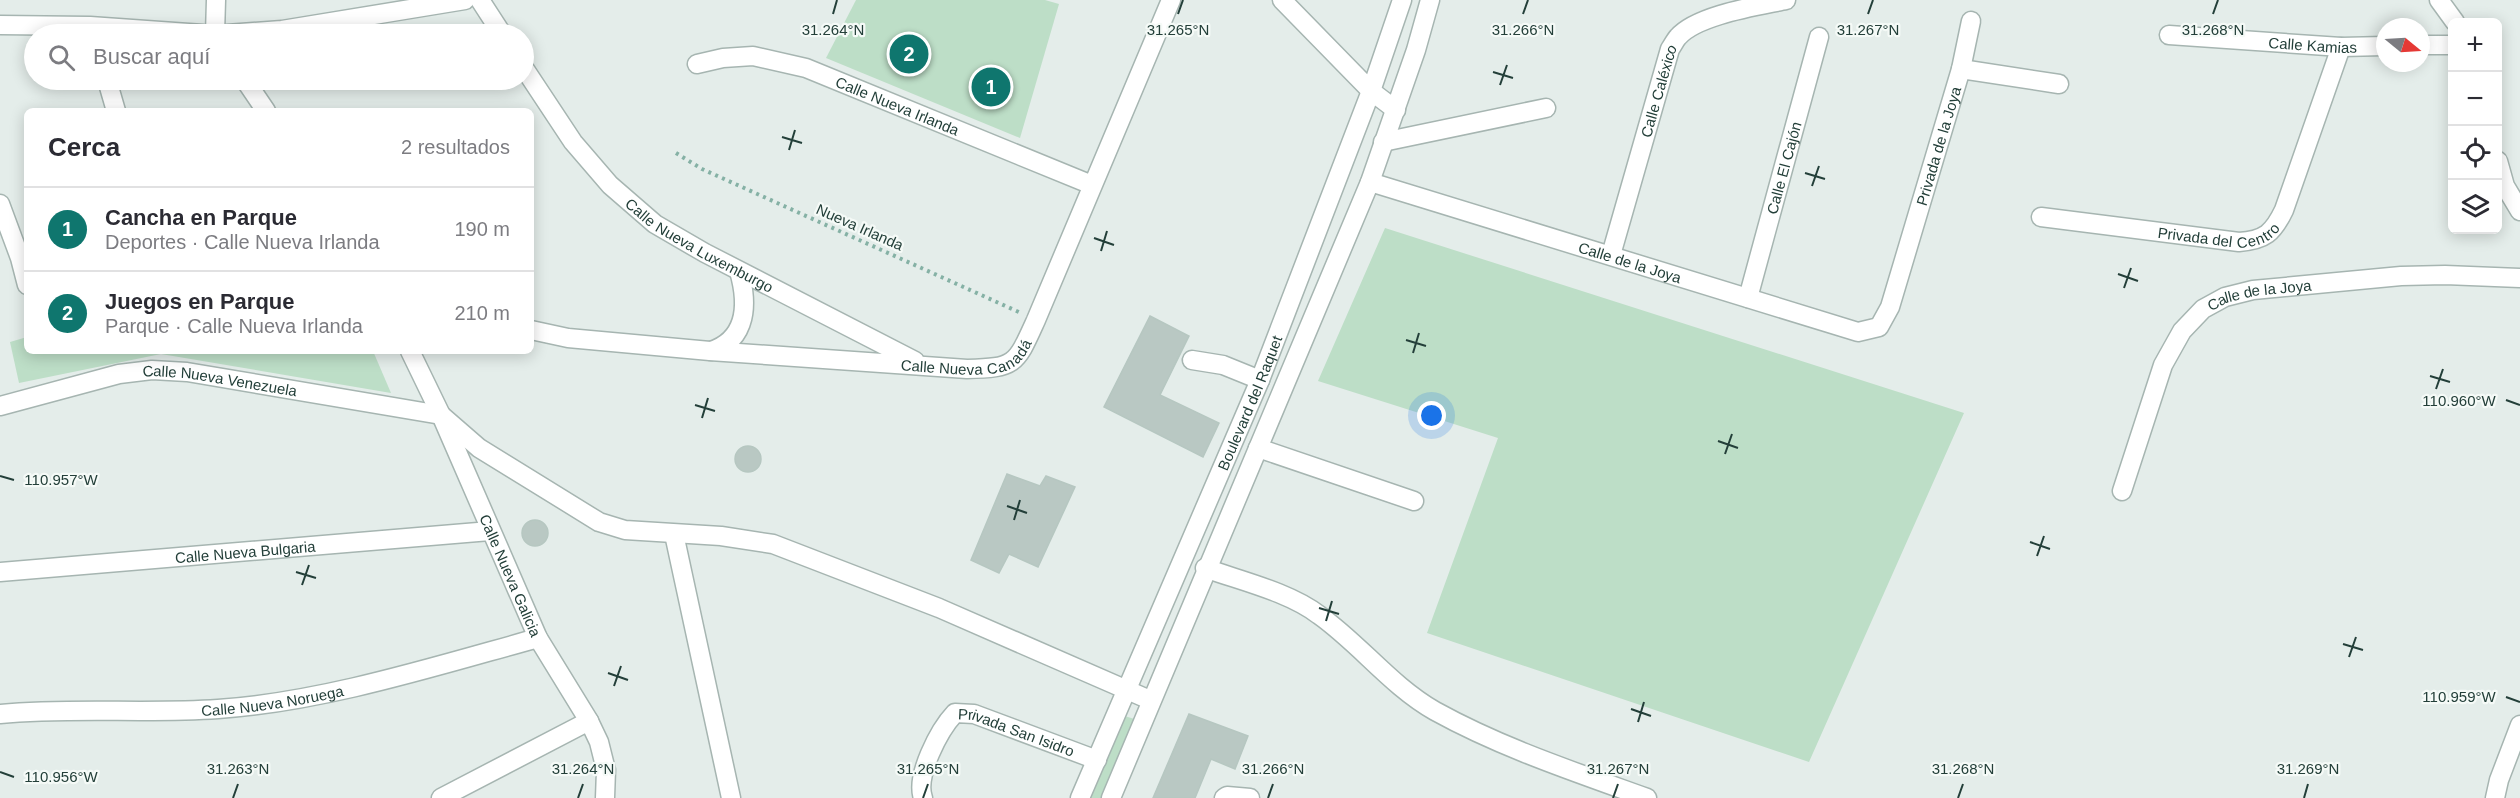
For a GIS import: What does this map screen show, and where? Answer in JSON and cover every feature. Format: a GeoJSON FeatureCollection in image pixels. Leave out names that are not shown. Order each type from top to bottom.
{"type":"FeatureCollection","features":[{"type":"Feature","properties":{"kind":"street"},"geometry":{"type":"LineString","coordinates":[[215,24],[216,0]]}},
{"type":"Feature","properties":{"kind":"street"},"geometry":{"type":"LineString","coordinates":[[319,24],[465,0]]}},
{"type":"Feature","properties":{"kind":"street"},"geometry":{"type":"LineString","coordinates":[[480,0],[496,24]]}},
{"type":"Feature","properties":{"kind":"street","name":"Calle Nueva Canadá"},"geometry":{"type":"LineString","coordinates":[[534,331],[568,338],[710,351],[923,364],[967,369],[995,369],[1010,364],[1024,346],[1171,0]]}},
{"type":"Feature","properties":{"kind":"street"},"geometry":{"type":"LineString","coordinates":[[1282,0],[1371,91],[1396,110]]}},
{"type":"Feature","properties":{"kind":"street","name":"Boulevard del Raquet"},"geometry":{"type":"LineString","coordinates":[[1080,798],[1260,380],[1371,91],[1402,0]]}},
{"type":"Feature","properties":{"kind":"street","name":"Boulevard del Raquet"},"geometry":{"type":"LineString","coordinates":[[1111,798],[1205,568],[1370,182],[1396,110],[1430,0]]}},
{"type":"Feature","properties":{"kind":"street","name":"Calle Caléxico"},"geometry":{"type":"LineString","coordinates":[[1611,255],[1670,49],[1678,36],[1691,27],[1707,21],[1786,0]]}},
{"type":"Feature","properties":{"kind":"street"},"geometry":{"type":"LineString","coordinates":[[2439,0],[2452,18]]}},
{"type":"Feature","properties":{"kind":"street"},"geometry":{"type":"LineString","coordinates":[[1961,69],[1971,21]]}},
{"type":"Feature","properties":{"kind":"street"},"geometry":{"type":"LineString","coordinates":[[0,26],[24,27]]}},
{"type":"Feature","properties":{"kind":"street","name":"Calle Kamias"},"geometry":{"type":"LineString","coordinates":[[2169,35],[2341,46],[2376,46]]}},
{"type":"Feature","properties":{"kind":"street","name":"Calle El Cajón"},"geometry":{"type":"LineString","coordinates":[[1748,298],[1819,37]]}},
{"type":"Feature","properties":{"kind":"street"},"geometry":{"type":"LineString","coordinates":[[2430,45],[2448,45]]}},
{"type":"Feature","properties":{"kind":"street","name":"Privada del Centro"},"geometry":{"type":"LineString","coordinates":[[2041,217],[2239,242],[2255,241],[2266,235],[2276,226],[2284,210],[2341,46]]}},
{"type":"Feature","properties":{"kind":"street","name":"Calle Nueva Irlanda"},"geometry":{"type":"LineString","coordinates":[[697,64],[723,58],[753,56],[806,68],[1092,185]]}},
{"type":"Feature","properties":{"kind":"street","name":"Privada de la Joya"},"geometry":{"type":"LineString","coordinates":[[1885,319],[1961,69],[2059,84]]}},
{"type":"Feature","properties":{"kind":"street","name":"Calle Nueva Luxemburgo"},"geometry":{"type":"LineString","coordinates":[[534,83],[573,142],[610,185],[655,224],[705,253],[923,364]]}},
{"type":"Feature","properties":{"kind":"street"},"geometry":{"type":"LineString","coordinates":[[110,90],[115,108]]}},
{"type":"Feature","properties":{"kind":"street"},"geometry":{"type":"LineString","coordinates":[[252,90],[264,108]]}},
{"type":"Feature","properties":{"kind":"street"},"geometry":{"type":"LineString","coordinates":[[1383,142],[1546,108]]}},
{"type":"Feature","properties":{"kind":"street"},"geometry":{"type":"LineString","coordinates":[[2502,175],[2505,186],[2520,211]]}},
{"type":"Feature","properties":{"kind":"street","name":"Calle de la Joya"},"geometry":{"type":"LineString","coordinates":[[1370,182],[1858,332],[1880,327],[1885,319]]}},
{"type":"Feature","properties":{"kind":"street"},"geometry":{"type":"LineString","coordinates":[[0,204],[24,257]]}},
{"type":"Feature","properties":{"kind":"street"},"geometry":{"type":"LineString","coordinates":[[710,351],[726,346],[737,332],[744,311],[745,292],[740,271]]}},
{"type":"Feature","properties":{"kind":"street","name":"Calle de la Joya"},"geometry":{"type":"LineString","coordinates":[[2122,491],[2163,365],[2182,330],[2203,309],[2225,297],[2253,290],[2401,276],[2520,278]]}},
{"type":"Feature","properties":{"kind":"street","name":"Calle Nueva Galicia"},"geometry":{"type":"LineString","coordinates":[[411,354],[441,416],[538,639],[589,721],[599,742],[606,770],[605,798]]}},
{"type":"Feature","properties":{"kind":"street"},"geometry":{"type":"LineString","coordinates":[[1192,360],[1223,364],[1260,380]]}},
{"type":"Feature","properties":{"kind":"street","name":"Calle Nueva Venezuela"},"geometry":{"type":"LineString","coordinates":[[0,406],[119,374],[152,370],[188,372],[441,416]]}},
{"type":"Feature","properties":{"kind":"street"},"geometry":{"type":"LineString","coordinates":[[441,416],[479,448],[599,522],[625,530],[749,539],[790,550],[939,608],[1150,700]]}},
{"type":"Feature","properties":{"kind":"street"},"geometry":{"type":"LineString","coordinates":[[1258,448],[1414,501]]}},
{"type":"Feature","properties":{"kind":"street","name":"Calle Nueva Bulgaria"},"geometry":{"type":"LineString","coordinates":[[0,572],[490,531]]}},
{"type":"Feature","properties":{"kind":"street"},"geometry":{"type":"LineString","coordinates":[[674,534],[731,798]]}},
{"type":"Feature","properties":{"kind":"street"},"geometry":{"type":"LineString","coordinates":[[1205,568],[1294,601],[1318,613],[1385,675],[1434,710],[1544,760],[1647,798]]}},
{"type":"Feature","properties":{"kind":"street","name":"Calle Nueva Noruega"},"geometry":{"type":"LineString","coordinates":[[0,714],[219,709],[292,700],[538,639]]}},
{"type":"Feature","properties":{"kind":"street","name":"Privada San Isidro"},"geometry":{"type":"LineString","coordinates":[[923,798],[920,789],[933,747],[946,722],[955,713],[974,714],[1097,760]]}},
{"type":"Feature","properties":{"kind":"street"},"geometry":{"type":"LineString","coordinates":[[441,798],[589,721]]}},
{"type":"Feature","properties":{"kind":"street"},"geometry":{"type":"LineString","coordinates":[[2495,798],[2499,780],[2520,725]]}},
{"type":"Feature","properties":{"kind":"street"},"geometry":{"type":"LineString","coordinates":[[1224,798],[1227,796],[1250,798]]}},
{"type":"Feature","properties":{"kind":"path","name":"Nueva Irlanda"},"geometry":{"type":"LineString","coordinates":[[676,153],[712,174],[1035,320]]}},
{"type":"Feature","properties":{"kind":"green space"},"geometry":{"type":"Polygon","coordinates":[[[856,0],[1045,0],[1059,4],[1020,138],[826,58],[856,0]]]}},
{"type":"Feature","properties":{"kind":"green space"},"geometry":{"type":"Polygon","coordinates":[[[1385,228],[1964,413],[1809,762],[1427,633],[1498,438],[1318,381],[1385,228]]]}},
{"type":"Feature","properties":{"kind":"green space"},"geometry":{"type":"Polygon","coordinates":[[[24,338],[24,354],[161,354],[19,383],[10,342],[24,338]]]}},
{"type":"Feature","properties":{"kind":"green space"},"geometry":{"type":"Polygon","coordinates":[[[161,354],[374,354],[391,393],[161,354]]]}},
{"type":"Feature","properties":{"kind":"green space"},"geometry":{"type":"Polygon","coordinates":[[[1121,715],[1138,720],[1106,798],[1087,798],[1121,715]]]}},
{"type":"Feature","properties":{"kind":"building"},"geometry":{"type":"Polygon","coordinates":[[[1150,316],[1189,336],[1160,395],[1219,423],[1203,457],[1104,407],[1150,316]]]}},
{"type":"Feature","properties":{"kind":"building"},"geometry":{"type":"Polygon","coordinates":[[[748,446],[757,450],[761,459],[757,468],[748,472],[739,468],[735,459],[739,450],[748,446]]]}},
{"type":"Feature","properties":{"kind":"building"},"geometry":{"type":"Polygon","coordinates":[[[1007,474],[1040,486],[1046,476],[1075,487],[1038,567],[1009,554],[999,573],[971,560],[1007,474]]]}},
{"type":"Feature","properties":{"kind":"building"},"geometry":{"type":"Polygon","coordinates":[[[535,520],[544,524],[548,533],[544,542],[535,546],[526,542],[522,533],[526,524],[535,520]]]}},
{"type":"Feature","properties":{"kind":"building"},"geometry":{"type":"Polygon","coordinates":[[[1189,714],[1248,736],[1235,769],[1211,759],[1195,798],[1153,798],[1189,714]]]}},
{"type":"Feature","properties":{"kind":"place","name":"Juegos en Parque"},"geometry":{"type":"Point","coordinates":[909,54]}},
{"type":"Feature","properties":{"kind":"place","name":"Cancha en Parque"},"geometry":{"type":"Point","coordinates":[991,87]}}]}
